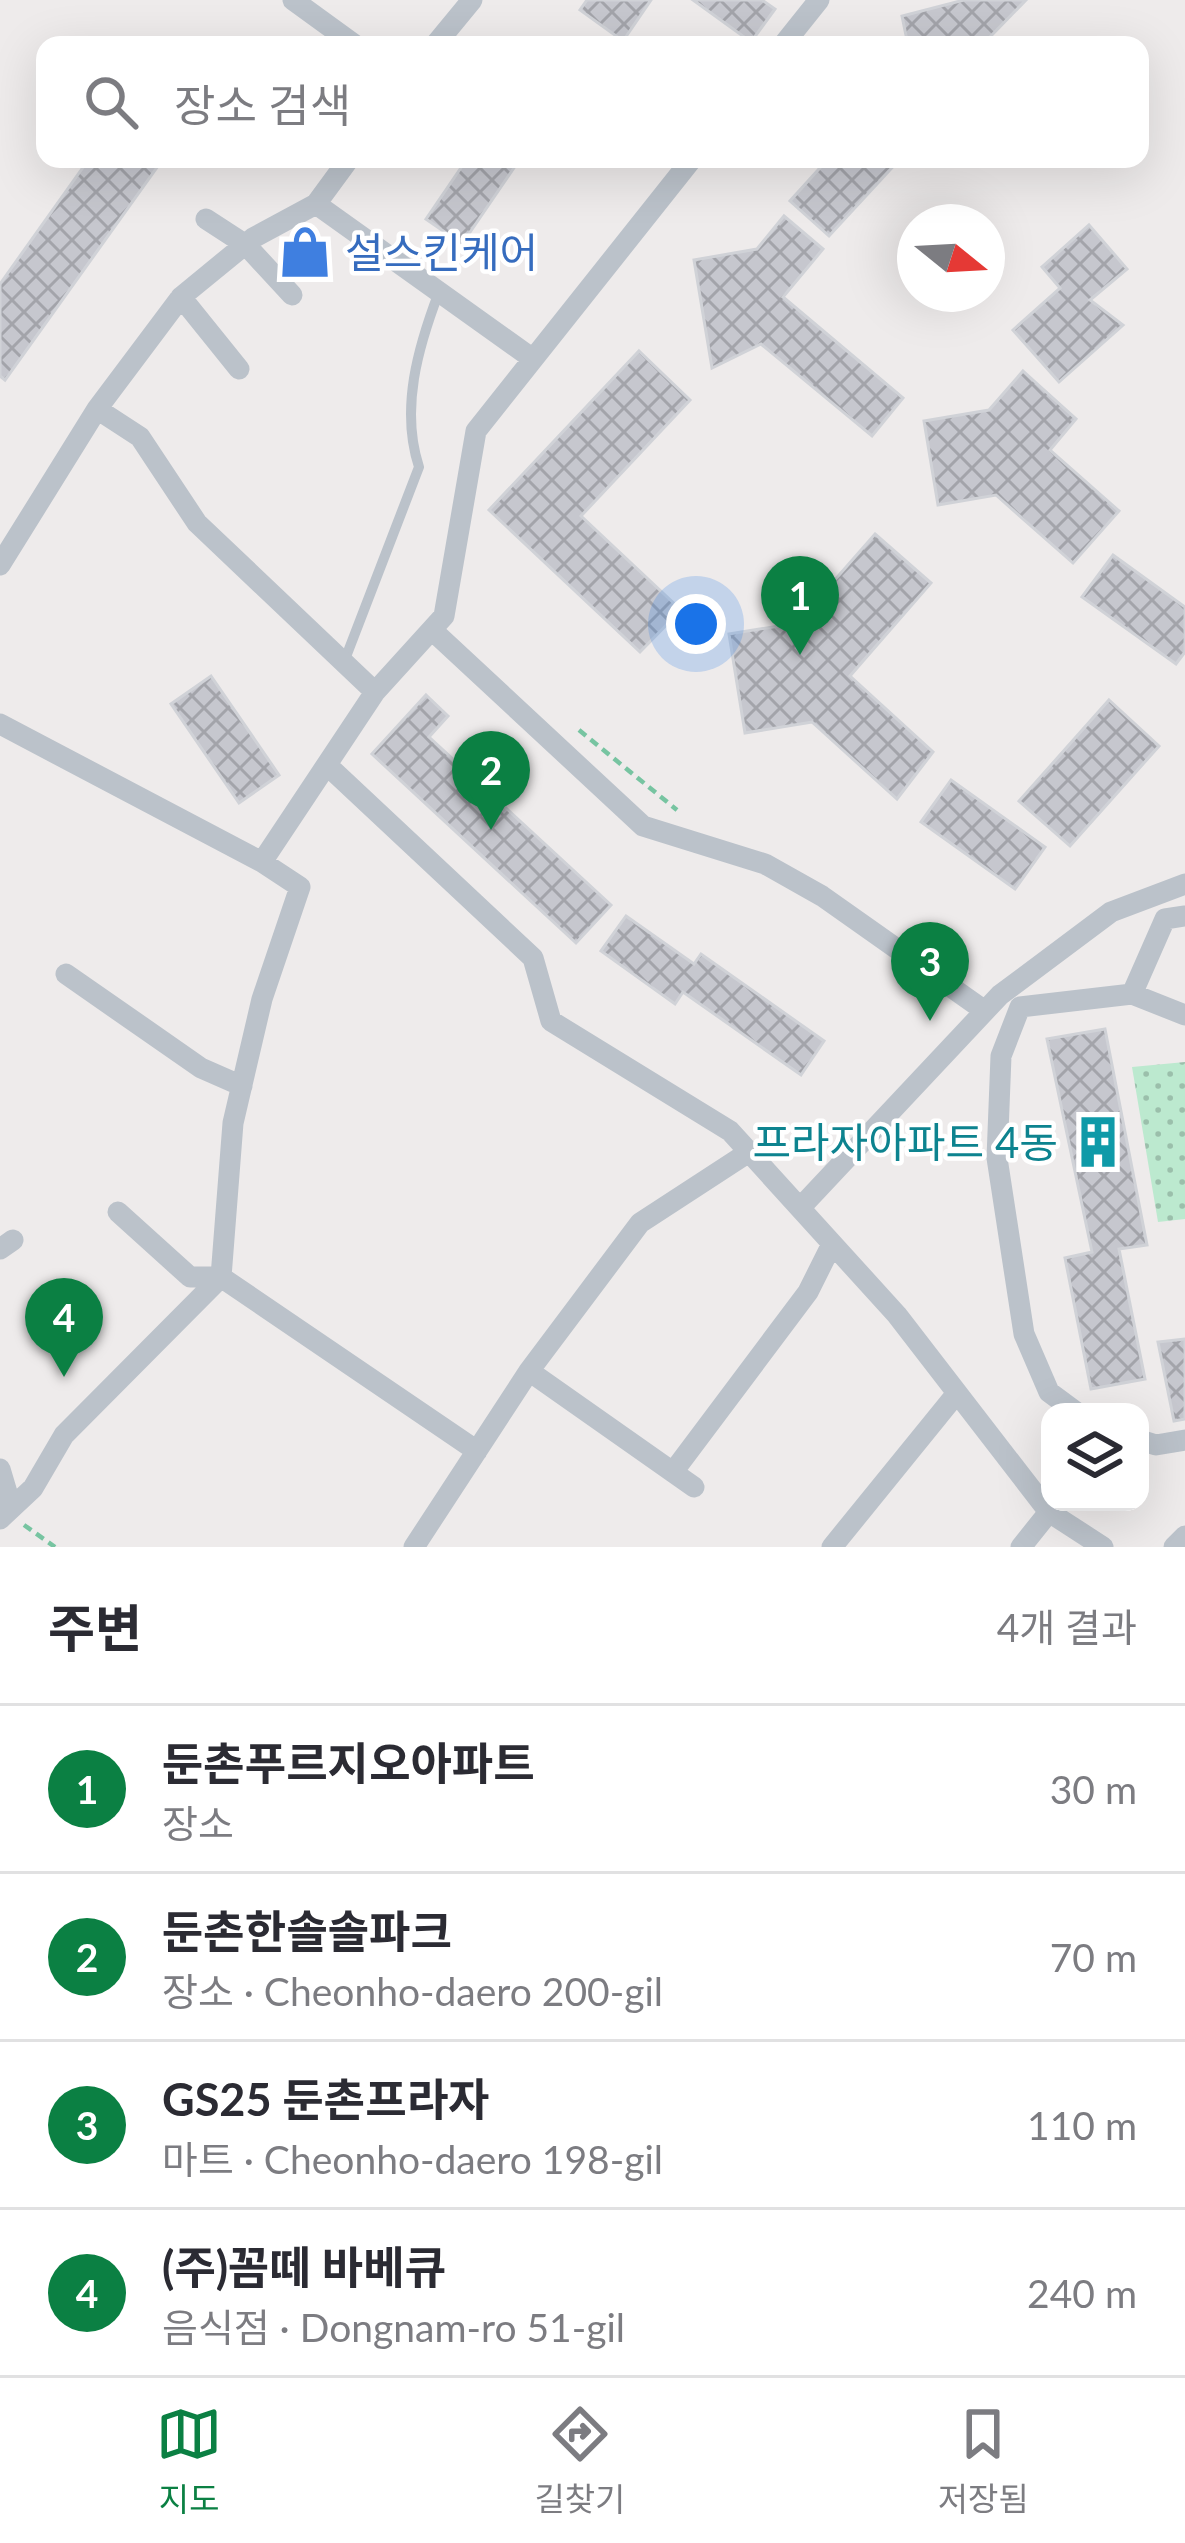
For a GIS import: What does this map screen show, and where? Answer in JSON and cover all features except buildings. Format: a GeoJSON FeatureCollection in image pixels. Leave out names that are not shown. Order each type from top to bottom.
{"type":"FeatureCollection","features":[{"type":"Feature","properties":{"kind":"street"},"geometry":{"type":"LineString","coordinates":[[293,0],[323,9],[347,36]]}},
{"type":"Feature","properties":{"kind":"street"},"geometry":{"type":"LineString","coordinates":[[443,36],[472,0]]}},
{"type":"Feature","properties":{"kind":"street"},"geometry":{"type":"LineString","coordinates":[[790,36],[819,0]]}},
{"type":"Feature","properties":{"kind":"street"},"geometry":{"type":"LineString","coordinates":[[0,565],[97,409],[181,297],[246,244],[316,204],[342,168]]}},
{"type":"Feature","properties":{"kind":"street"},"geometry":{"type":"LineString","coordinates":[[262,862],[375,692],[444,616],[476,431],[685,168]]}},
{"type":"Feature","properties":{"kind":"street"},"geometry":{"type":"LineString","coordinates":[[316,204],[533,359]]}},
{"type":"Feature","properties":{"kind":"street"},"geometry":{"type":"LineString","coordinates":[[206,219],[246,244],[292,296]]}},
{"type":"Feature","properties":{"kind":"street"},"geometry":{"type":"LineString","coordinates":[[181,297],[239,369]]}},
{"type":"Feature","properties":{"kind":"street"},"geometry":{"type":"LineString","coordinates":[[97,409],[140,437],[197,523],[375,692]]}},
{"type":"Feature","properties":{"kind":"street"},"geometry":{"type":"LineString","coordinates":[[432,630],[643,826],[765,864],[822,896],[986,1011]]}},
{"type":"Feature","properties":{"kind":"street"},"geometry":{"type":"LineString","coordinates":[[0,724],[262,862],[300,887],[262,999],[233,1124],[221,1277],[64,1435],[33,1488],[6,1512]]}},
{"type":"Feature","properties":{"kind":"street"},"geometry":{"type":"LineString","coordinates":[[327,765],[532,958],[551,1021],[730,1131],[897,1316],[1049,1512],[1090,1543]]}},
{"type":"Feature","properties":{"kind":"street"},"geometry":{"type":"LineString","coordinates":[[800,1208],[1000,995],[1111,912],[1185,884]]}},
{"type":"Feature","properties":{"kind":"street"},"geometry":{"type":"LineString","coordinates":[[1132,994],[1165,919],[1185,916]]}},
{"type":"Feature","properties":{"kind":"street"},"geometry":{"type":"LineString","coordinates":[[66,974],[201,1068],[242,1086]]}},
{"type":"Feature","properties":{"kind":"street"},"geometry":{"type":"LineString","coordinates":[[1064,1403],[1049,1392],[1024,1334],[997,1158],[1000,1056],[1020,1007],[1132,994],[1185,1015]]}},
{"type":"Feature","properties":{"kind":"street"},"geometry":{"type":"LineString","coordinates":[[414,1547],[529,1372],[640,1223],[749,1152]]}},
{"type":"Feature","properties":{"kind":"street"},"geometry":{"type":"LineString","coordinates":[[118,1212],[190,1277],[221,1277],[477,1451]]}},
{"type":"Feature","properties":{"kind":"street"},"geometry":{"type":"LineString","coordinates":[[673,1472],[808,1292],[832,1244]]}},
{"type":"Feature","properties":{"kind":"street"},"geometry":{"type":"LineString","coordinates":[[529,1372],[694,1486]]}},
{"type":"Feature","properties":{"kind":"street"},"geometry":{"type":"LineString","coordinates":[[832,1547],[957,1393]]}},
{"type":"Feature","properties":{"kind":"street"},"geometry":{"type":"LineString","coordinates":[[1149,1443],[1185,1440]]}},
{"type":"Feature","properties":{"kind":"street"},"geometry":{"type":"LineString","coordinates":[[0,1469],[6,1512]]}},
{"type":"Feature","properties":{"kind":"street"},"geometry":{"type":"LineString","coordinates":[[1021,1547],[1049,1512]]}},
{"type":"Feature","properties":{"kind":"street"},"geometry":{"type":"LineString","coordinates":[[1174,1547],[1185,1536]]}},
{"type":"Feature","properties":{"kind":"lane"},"geometry":{"type":"LineString","coordinates":[[344,662],[419,467],[410,440],[417,347],[439,292]]}},
{"type":"Feature","properties":{"kind":"path"},"geometry":{"type":"LineString","coordinates":[[572,724],[682,814]]}},
{"type":"Feature","properties":{"kind":"green space"},"geometry":{"type":"Polygon","coordinates":[[[1185,1062],[1185,1219],[1158,1222],[1132,1067],[1185,1062]]]}},
{"type":"Feature","properties":{"kind":"place","name":"설스킨케어"},"geometry":{"type":"Point","coordinates":[305,252]}},
{"type":"Feature","properties":{"kind":"place","name":"둔촌푸르지오아파트"},"geometry":{"type":"Point","coordinates":[800,655]}},
{"type":"Feature","properties":{"kind":"place","name":"둔촌한솔솔파크"},"geometry":{"type":"Point","coordinates":[491,830]}},
{"type":"Feature","properties":{"kind":"place","name":"GS25 둔촌프라자"},"geometry":{"type":"Point","coordinates":[930,1021]}},
{"type":"Feature","properties":{"kind":"place","name":"프라자아파트 4동"},"geometry":{"type":"Point","coordinates":[1098,1142]}},
{"type":"Feature","properties":{"kind":"place","name":"(주)꼼떼 바베큐"},"geometry":{"type":"Point","coordinates":[64,1377]}}]}
